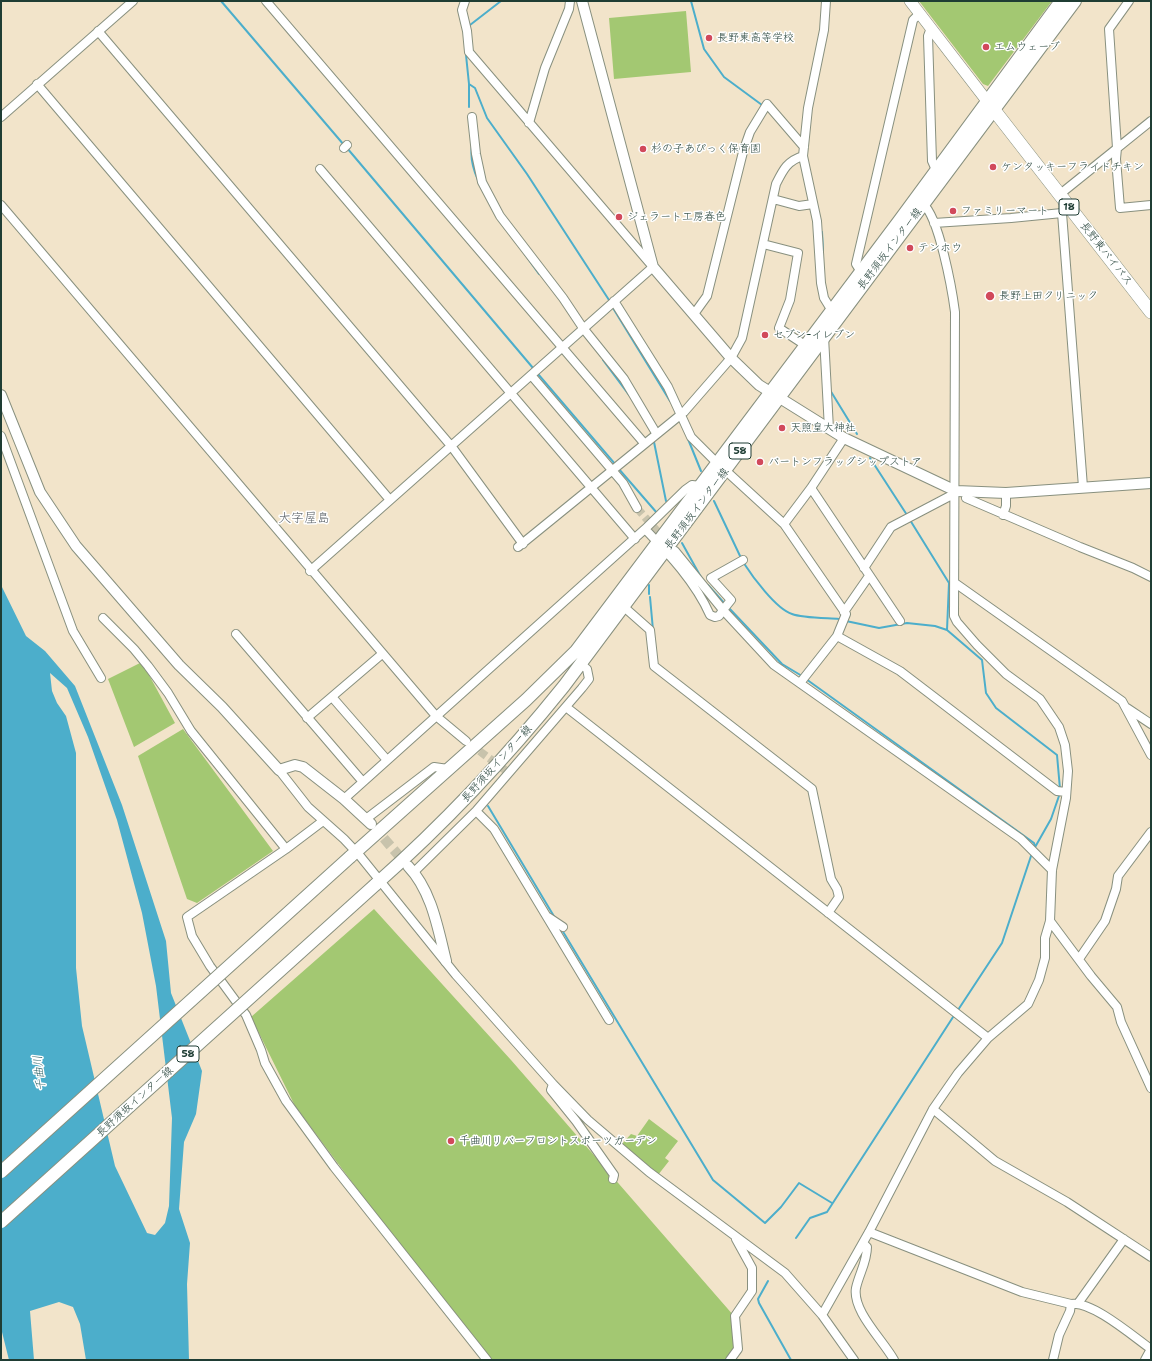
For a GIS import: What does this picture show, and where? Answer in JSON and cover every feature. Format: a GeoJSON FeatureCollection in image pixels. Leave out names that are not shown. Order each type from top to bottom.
{"type":"FeatureCollection","features":[{"type":"Feature","properties":{"kind":"highway","name":"長野東バイパス"},"geometry":{"type":"LineString","coordinates":[[990,106],[1059,195],[1065,210],[1151,312]]}},
{"type":"Feature","properties":{"kind":"main road"},"geometry":{"type":"LineString","coordinates":[[910,1],[990,106]]}},
{"type":"Feature","properties":{"kind":"main road","name":"長野須坂インター線"},"geometry":{"type":"LineString","coordinates":[[1,1222],[378,883],[449,816],[531,727],[624,607],[721,467],[775,395],[824,337],[923,204],[1061,1]]}},
{"type":"Feature","properties":{"kind":"main road","name":"長野須坂インター線"},"geometry":{"type":"LineString","coordinates":[[775,395],[805,345],[832,311],[936,170],[1075,1]]}},
{"type":"Feature","properties":{"kind":"main road","name":"長野須坂インター線"},"geometry":{"type":"LineString","coordinates":[[1,1172],[531,695],[576,651],[666,548],[700,486],[721,467]]}},
{"type":"Feature","properties":{"kind":"street"},"geometry":{"type":"LineString","coordinates":[[1,117],[133,1]]}},
{"type":"Feature","properties":{"kind":"street"},"geometry":{"type":"LineString","coordinates":[[266,1],[644,443]]}},
{"type":"Feature","properties":{"kind":"street"},"geometry":{"type":"LineString","coordinates":[[466,1],[462,10],[468,31],[469,52],[731,358],[759,385],[844,438],[953,493],[1006,493],[1083,487],[1151,484]]}},
{"type":"Feature","properties":{"kind":"street"},"geometry":{"type":"LineString","coordinates":[[529,123],[545,68],[570,1]]}},
{"type":"Feature","properties":{"kind":"street"},"geometry":{"type":"LineString","coordinates":[[582,1],[653,267]]}},
{"type":"Feature","properties":{"kind":"street"},"geometry":{"type":"LineString","coordinates":[[826,1],[824,30],[808,108],[803,156],[819,240],[821,283],[824,298],[832,311]]}},
{"type":"Feature","properties":{"kind":"street"},"geometry":{"type":"LineString","coordinates":[[1130,1],[1109,29],[1118,148],[1116,159],[1120,208],[1151,205]]}},
{"type":"Feature","properties":{"kind":"street"},"geometry":{"type":"LineString","coordinates":[[861,272],[856,264],[913,20],[920,13]]}},
{"type":"Feature","properties":{"kind":"street"},"geometry":{"type":"LineString","coordinates":[[931,28],[928,36],[932,161],[936,170]]}},
{"type":"Feature","properties":{"kind":"street"},"geometry":{"type":"LineString","coordinates":[[98,31],[452,447],[521,546],[680,414],[731,358],[742,338],[776,184],[784,168],[792,159],[803,156]]}},
{"type":"Feature","properties":{"kind":"street"},"geometry":{"type":"LineString","coordinates":[[37,84],[390,500]]}},
{"type":"Feature","properties":{"kind":"street"},"geometry":{"type":"LineString","coordinates":[[694,314],[707,296],[740,162],[750,132],[767,104],[804,147]]}},
{"type":"Feature","properties":{"kind":"street"},"geometry":{"type":"LineString","coordinates":[[472,117],[476,154],[482,182],[500,216],[563,298],[583,328],[624,379],[656,433]]}},
{"type":"Feature","properties":{"kind":"street"},"geometry":{"type":"LineString","coordinates":[[1059,195],[1151,121]]}},
{"type":"Feature","properties":{"kind":"street"},"geometry":{"type":"LineString","coordinates":[[320,169],[591,489],[635,538]]}},
{"type":"Feature","properties":{"kind":"street"},"geometry":{"type":"LineString","coordinates":[[773,199],[799,206],[813,204]]}},
{"type":"Feature","properties":{"kind":"street"},"geometry":{"type":"LineString","coordinates":[[822,1315],[869,1232],[933,1109],[958,1073],[988,1038],[1028,1004],[1034,994],[1045,958],[1045,938],[1050,921],[1052,870],[1067,764],[1065,745],[1059,727],[1052,714],[1040,699],[1006,674],[957,622],[954,616],[953,493],[956,312],[950,279],[934,223],[930,211],[923,204]]}},
{"type":"Feature","properties":{"kind":"street"},"geometry":{"type":"LineString","coordinates":[[1,206],[382,654],[436,716],[466,741]]}},
{"type":"Feature","properties":{"kind":"street"},"geometry":{"type":"LineString","coordinates":[[934,223],[1011,218],[1065,210],[1083,487]]}},
{"type":"Feature","properties":{"kind":"street"},"geometry":{"type":"LineString","coordinates":[[763,244],[798,253],[790,300],[779,328],[805,345]]}},
{"type":"Feature","properties":{"kind":"street"},"geometry":{"type":"LineString","coordinates":[[310,571],[452,447],[530,375],[653,267]]}},
{"type":"Feature","properties":{"kind":"street"},"geometry":{"type":"LineString","coordinates":[[614,301],[668,388],[691,437],[721,467],[784,524],[846,614],[837,636],[803,679]]}},
{"type":"Feature","properties":{"kind":"street"},"geometry":{"type":"LineString","coordinates":[[824,337],[829,429]]}},
{"type":"Feature","properties":{"kind":"street"},"geometry":{"type":"LineString","coordinates":[[530,375],[616,468],[637,508]]}},
{"type":"Feature","properties":{"kind":"street"},"geometry":{"type":"LineString","coordinates":[[1,395],[40,492],[76,546],[179,665],[222,707],[279,770],[308,807],[344,839],[353,854],[446,961],[456,975],[553,1084],[588,1120],[649,1172],[786,1273],[822,1315],[854,1360]]}},
{"type":"Feature","properties":{"kind":"street"},"geometry":{"type":"LineString","coordinates":[[1,436],[73,631],[101,678]]}},
{"type":"Feature","properties":{"kind":"street"},"geometry":{"type":"LineString","coordinates":[[784,524],[811,488],[844,438]]}},
{"type":"Feature","properties":{"kind":"street"},"geometry":{"type":"LineString","coordinates":[[344,799],[692,485],[700,486]]}},
{"type":"Feature","properties":{"kind":"street"},"geometry":{"type":"LineString","coordinates":[[811,488],[900,621]]}},
{"type":"Feature","properties":{"kind":"street"},"geometry":{"type":"LineString","coordinates":[[864,568],[891,527],[953,493]]}},
{"type":"Feature","properties":{"kind":"street"},"geometry":{"type":"LineString","coordinates":[[1003,515],[1006,506],[1006,493]]}},
{"type":"Feature","properties":{"kind":"street"},"geometry":{"type":"LineString","coordinates":[[966,498],[1003,515],[1133,568],[1151,577]]}},
{"type":"Feature","properties":{"kind":"street"},"geometry":{"type":"LineString","coordinates":[[645,529],[726,607],[774,665],[803,679],[1021,839],[1052,870]]}},
{"type":"Feature","properties":{"kind":"street"},"geometry":{"type":"LineString","coordinates":[[666,548],[703,600],[710,615],[715,618],[719,616],[731,600],[711,578],[742,560]]}},
{"type":"Feature","properties":{"kind":"street"},"geometry":{"type":"LineString","coordinates":[[844,612],[869,576]]}},
{"type":"Feature","properties":{"kind":"street"},"geometry":{"type":"LineString","coordinates":[[954,583],[1122,701],[1151,755]]}},
{"type":"Feature","properties":{"kind":"street"},"geometry":{"type":"LineString","coordinates":[[624,607],[650,630],[654,666],[812,789],[830,879],[837,889],[839,897],[828,912]]}},
{"type":"Feature","properties":{"kind":"street"},"geometry":{"type":"LineString","coordinates":[[103,618],[134,648],[168,693],[191,731],[286,849]]}},
{"type":"Feature","properties":{"kind":"street"},"geometry":{"type":"LineString","coordinates":[[236,634],[363,782]]}},
{"type":"Feature","properties":{"kind":"street"},"geometry":{"type":"LineString","coordinates":[[837,636],[900,672],[1062,792]]}},
{"type":"Feature","properties":{"kind":"street"},"geometry":{"type":"LineString","coordinates":[[307,718],[382,654]]}},
{"type":"Feature","properties":{"kind":"street"},"geometry":{"type":"LineString","coordinates":[[446,961],[428,898],[411,869],[476,811],[566,707],[589,679],[588,669],[581,664]]}},
{"type":"Feature","properties":{"kind":"street"},"geometry":{"type":"LineString","coordinates":[[332,697],[387,760]]}},
{"type":"Feature","properties":{"kind":"street"},"geometry":{"type":"LineString","coordinates":[[1125,706],[1151,724]]}},
{"type":"Feature","properties":{"kind":"street"},"geometry":{"type":"LineString","coordinates":[[566,707],[988,1038]]}},
{"type":"Feature","properties":{"kind":"street"},"geometry":{"type":"LineString","coordinates":[[279,770],[295,765],[303,767],[344,799],[368,821],[434,767],[448,769]]}},
{"type":"Feature","properties":{"kind":"street"},"geometry":{"type":"LineString","coordinates":[[476,811],[494,829],[609,1020]]}},
{"type":"Feature","properties":{"kind":"street"},"geometry":{"type":"LineString","coordinates":[[323,821],[286,849],[187,917],[192,936],[210,966],[246,1015],[262,1050],[264,1064],[286,1101],[334,1167],[487,1360]]}},
{"type":"Feature","properties":{"kind":"street"},"geometry":{"type":"LineString","coordinates":[[1079,959],[1105,921],[1116,889],[1118,876],[1151,832]]}},
{"type":"Feature","properties":{"kind":"street"},"geometry":{"type":"LineString","coordinates":[[546,915],[563,927]]}},
{"type":"Feature","properties":{"kind":"street"},"geometry":{"type":"LineString","coordinates":[[1050,921],[1117,1007],[1121,1022],[1151,1088]]}},
{"type":"Feature","properties":{"kind":"street"},"geometry":{"type":"LineString","coordinates":[[553,1084],[551,1090],[588,1137],[614,1175],[613,1179]]}},
{"type":"Feature","properties":{"kind":"street"},"geometry":{"type":"LineString","coordinates":[[933,1109],[995,1161],[1067,1202],[1151,1258]]}},
{"type":"Feature","properties":{"kind":"street"},"geometry":{"type":"LineString","coordinates":[[869,1232],[1022,1292],[1075,1303],[1113,1321],[1151,1349],[1145,1360]]}},
{"type":"Feature","properties":{"kind":"street"},"geometry":{"type":"LineString","coordinates":[[730,1360],[738,1349],[735,1316],[752,1291],[752,1268],[735,1236]]}},
{"type":"Feature","properties":{"kind":"street"},"geometry":{"type":"LineString","coordinates":[[1053,1360],[1059,1335],[1070,1311],[1124,1239]]}},
{"type":"Feature","properties":{"kind":"street"},"geometry":{"type":"LineString","coordinates":[[863,1243],[867,1247],[867,1256],[856,1289],[856,1302],[861,1312],[894,1360]]}},
{"type":"Feature","properties":{"kind":"green space","name":"エムウェーブ"},"geometry":{"type":"Polygon","coordinates":[[[919,1],[1052,1],[988,86],[983,84],[919,1]]]}},
{"type":"Feature","properties":{"kind":"green space"},"geometry":{"type":"Polygon","coordinates":[[[686,11],[691,72],[614,79],[609,18],[686,11]]]}},
{"type":"Feature","properties":{"kind":"green space"},"geometry":{"type":"Polygon","coordinates":[[[142,662],[175,723],[134,747],[108,679],[142,662]]]}},
{"type":"Feature","properties":{"kind":"green space"},"geometry":{"type":"Polygon","coordinates":[[[183,729],[273,851],[197,903],[187,899],[138,756],[183,729]]]}},
{"type":"Feature","properties":{"kind":"green space","name":"千曲川リバーフロントスポーツガーデン"},"geometry":{"type":"Polygon","coordinates":[[[374,909],[511,1060],[734,1316],[736,1348],[728,1360],[490,1360],[387,1229],[295,1106],[251,1017],[374,909]]]}},
{"type":"Feature","properties":{"kind":"green space","name":"千曲川リバーフロントスポーツガーデン"},"geometry":{"type":"Polygon","coordinates":[[[649,1119],[678,1141],[665,1158],[669,1161],[658,1175],[621,1145],[631,1134],[637,1136],[649,1119]]]}},
{"type":"Feature","properties":{"kind":"water","name":"千曲川"},"geometry":{"type":"Polygon","coordinates":[[[1,585],[26,636],[45,651],[75,686],[122,805],[166,941],[171,993],[202,1071],[196,1114],[184,1142],[179,1209],[190,1243],[187,1284],[189,1360],[86,1360],[80,1324],[73,1307],[59,1302],[30,1311],[34,1360],[9,1360],[2,1332],[1,585]],[[50,673],[52,691],[57,703],[66,716],[76,753],[76,968],[82,1026],[115,1166],[147,1233],[155,1235],[165,1223],[169,1206],[172,1118],[156,986],[142,913],[117,820],[88,737],[67,688],[50,673]]]}},
{"type":"Feature","properties":{"kind":"waterway"},"geometry":{"type":"LineString","coordinates":[[221,1],[344,145]]}},
{"type":"Feature","properties":{"kind":"waterway"},"geometry":{"type":"LineString","coordinates":[[470,25],[501,1]]}},
{"type":"Feature","properties":{"kind":"waterway"},"geometry":{"type":"LineString","coordinates":[[691,1],[704,49],[724,77],[762,105]]}},
{"type":"Feature","properties":{"kind":"waterway"},"geometry":{"type":"LineString","coordinates":[[466,55],[469,84],[469,107]]}},
{"type":"Feature","properties":{"kind":"waterway"},"geometry":{"type":"LineString","coordinates":[[469,84],[475,88],[487,118],[527,174],[609,300]]}},
{"type":"Feature","properties":{"kind":"waterway"},"geometry":{"type":"LineString","coordinates":[[472,146],[472,163],[478,180]]}},
{"type":"Feature","properties":{"kind":"waterway"},"geometry":{"type":"LineString","coordinates":[[347,148],[533,368]]}},
{"type":"Feature","properties":{"kind":"waterway"},"geometry":{"type":"LineString","coordinates":[[822,232],[823,251]]}},
{"type":"Feature","properties":{"kind":"waterway"},"geometry":{"type":"LineString","coordinates":[[524,253],[539,274]]}},
{"type":"Feature","properties":{"kind":"waterway"},"geometry":{"type":"LineString","coordinates":[[613,308],[670,401]]}},
{"type":"Feature","properties":{"kind":"waterway"},"geometry":{"type":"LineString","coordinates":[[603,360],[629,395]]}},
{"type":"Feature","properties":{"kind":"waterway"},"geometry":{"type":"LineString","coordinates":[[538,374],[615,464]]}},
{"type":"Feature","properties":{"kind":"waterway"},"geometry":{"type":"LineString","coordinates":[[830,390],[857,434]]}},
{"type":"Feature","properties":{"kind":"waterway"},"geometry":{"type":"LineString","coordinates":[[688,439],[701,471]]}},
{"type":"Feature","properties":{"kind":"waterway"},"geometry":{"type":"LineString","coordinates":[[654,442],[666,501]]}},
{"type":"Feature","properties":{"kind":"waterway"},"geometry":{"type":"LineString","coordinates":[[870,458],[907,515]]}},
{"type":"Feature","properties":{"kind":"waterway"},"geometry":{"type":"LineString","coordinates":[[618,468],[657,513]]}},
{"type":"Feature","properties":{"kind":"waterway"},"geometry":{"type":"LineString","coordinates":[[714,501],[741,558]]}},
{"type":"Feature","properties":{"kind":"waterway"},"geometry":{"type":"LineString","coordinates":[[910,520],[949,583],[947,630],[982,660],[986,693],[996,708],[1057,755],[1060,789]]}},
{"type":"Feature","properties":{"kind":"waterway"},"geometry":{"type":"LineString","coordinates":[[682,543],[702,579]]}},
{"type":"Feature","properties":{"kind":"waterway"},"geometry":{"type":"LineString","coordinates":[[743,562],[772,599],[786,611],[792,614],[815,618],[839,619]]}},
{"type":"Feature","properties":{"kind":"waterway"},"geometry":{"type":"LineString","coordinates":[[649,585],[649,594]]}},
{"type":"Feature","properties":{"kind":"waterway"},"geometry":{"type":"LineString","coordinates":[[708,585],[725,604]]}},
{"type":"Feature","properties":{"kind":"waterway"},"geometry":{"type":"LineString","coordinates":[[650,597],[653,630]]}},
{"type":"Feature","properties":{"kind":"waterway"},"geometry":{"type":"LineString","coordinates":[[728,607],[782,664],[802,676]]}},
{"type":"Feature","properties":{"kind":"waterway"},"geometry":{"type":"LineString","coordinates":[[846,621],[879,628],[907,623],[935,626],[947,630]]}},
{"type":"Feature","properties":{"kind":"waterway"},"geometry":{"type":"LineString","coordinates":[[806,679],[1034,843],[1035,847]]}},
{"type":"Feature","properties":{"kind":"waterway"},"geometry":{"type":"LineString","coordinates":[[1034,849],[1051,819],[1060,793]]}},
{"type":"Feature","properties":{"kind":"waterway"},"geometry":{"type":"LineString","coordinates":[[488,806],[555,918]]}},
{"type":"Feature","properties":{"kind":"waterway"},"geometry":{"type":"LineString","coordinates":[[958,1010],[1002,943],[1032,853]]}},
{"type":"Feature","properties":{"kind":"waterway"},"geometry":{"type":"LineString","coordinates":[[562,930],[713,1180],[765,1223],[781,1207],[799,1183],[832,1203]]}},
{"type":"Feature","properties":{"kind":"waterway"},"geometry":{"type":"LineString","coordinates":[[796,1238],[810,1218],[827,1212],[955,1014]]}},
{"type":"Feature","properties":{"kind":"waterway"},"geometry":{"type":"LineString","coordinates":[[768,1281],[758,1299],[759,1303],[791,1360]]}},
{"type":"Feature","properties":{"kind":"tunnel"},"geometry":{"type":"LineString","coordinates":[[637,508],[665,540]]}},
{"type":"Feature","properties":{"kind":"tunnel"},"geometry":{"type":"LineString","coordinates":[[470,744],[505,770]]}},
{"type":"Feature","properties":{"kind":"tunnel"},"geometry":{"type":"LineString","coordinates":[[374,827],[407,865]]}},
{"type":"Feature","properties":{"kind":"place","name":"長野東高等学校"},"geometry":{"type":"Point","coordinates":[709,38]}},
{"type":"Feature","properties":{"kind":"place","name":"エムウェーブ"},"geometry":{"type":"Point","coordinates":[986,47]}},
{"type":"Feature","properties":{"kind":"place","name":"杉の子あぴっく保育園"},"geometry":{"type":"Point","coordinates":[643,149]}},
{"type":"Feature","properties":{"kind":"place","name":"ケンタッキーフライドチキン"},"geometry":{"type":"Point","coordinates":[993,167]}},
{"type":"Feature","properties":{"kind":"place","name":"ファミリーマート"},"geometry":{"type":"Point","coordinates":[953,211]}},
{"type":"Feature","properties":{"kind":"place","name":"ジェラート工房春色"},"geometry":{"type":"Point","coordinates":[619,217]}},
{"type":"Feature","properties":{"kind":"place","name":"テンホウ"},"geometry":{"type":"Point","coordinates":[910,248]}},
{"type":"Feature","properties":{"kind":"place","name":"長野上田クリニック"},"geometry":{"type":"Point","coordinates":[990,296]}},
{"type":"Feature","properties":{"kind":"place","name":"セブン-イレブン"},"geometry":{"type":"Point","coordinates":[765,335]}},
{"type":"Feature","properties":{"kind":"place","name":"天照皇大神社"},"geometry":{"type":"Point","coordinates":[782,428]}},
{"type":"Feature","properties":{"kind":"place","name":"バートンフラッグシップストア"},"geometry":{"type":"Point","coordinates":[760,462]}},
{"type":"Feature","properties":{"kind":"place","name":"千曲川リバーフロントスポーツガーデン"},"geometry":{"type":"Point","coordinates":[451,1141]}},
{"type":"Feature","properties":{"kind":"district","name":"大字屋島"},"geometry":{"type":"Point","coordinates":[304,519]}}]}
